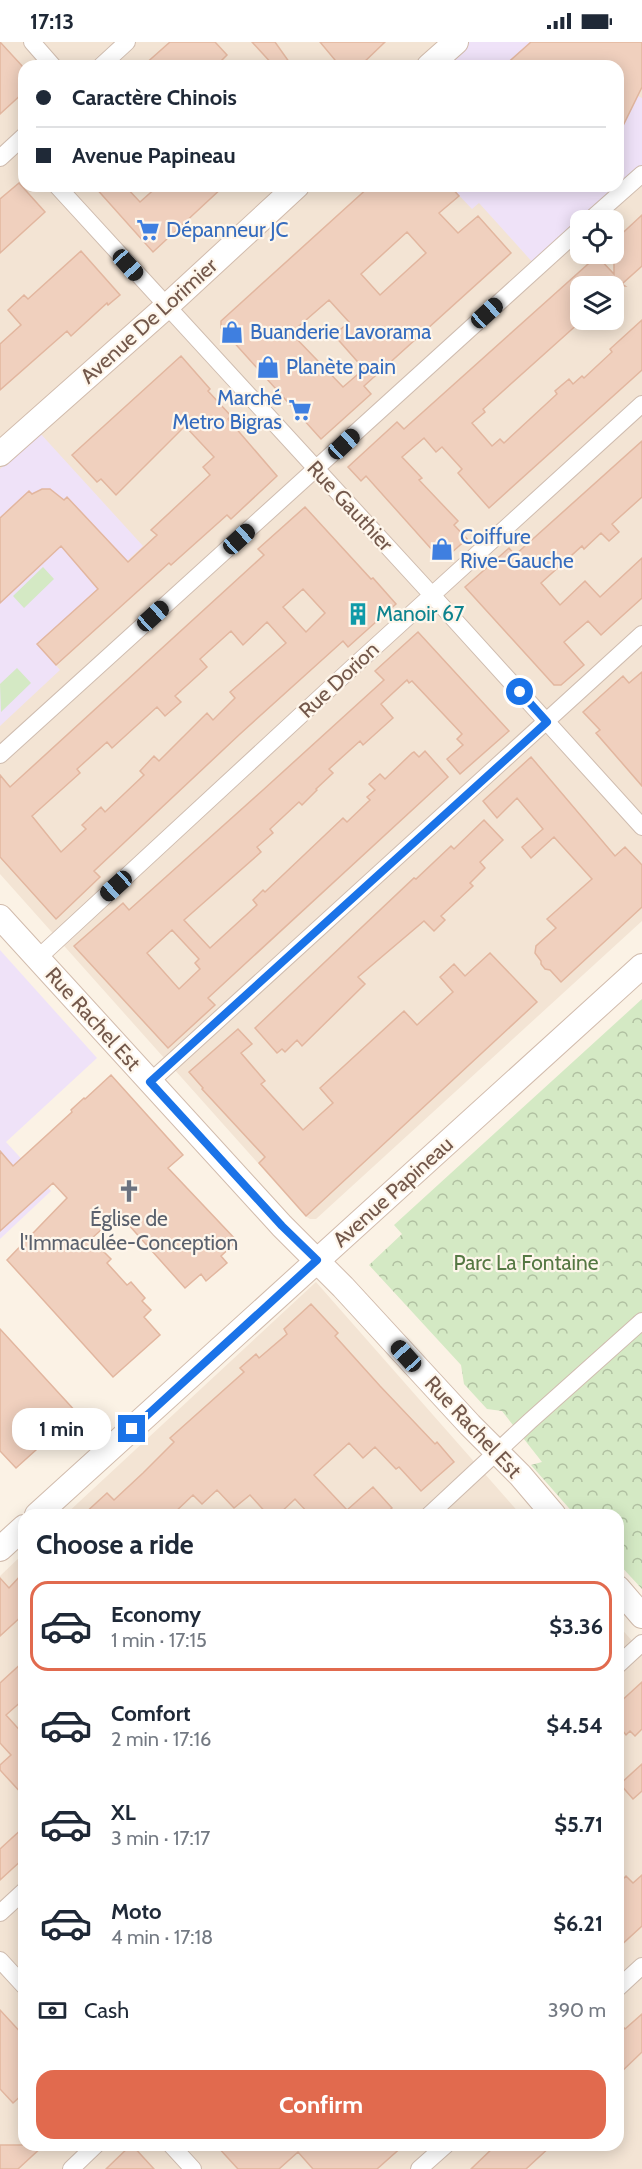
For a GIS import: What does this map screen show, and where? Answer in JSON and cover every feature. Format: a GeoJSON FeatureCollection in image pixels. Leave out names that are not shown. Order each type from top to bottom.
{"type":"FeatureCollection","features":[{"type":"Feature","properties":{"kind":"main road"},"geometry":{"type":"LineString","coordinates":[[436,60],[456,42]]}},
{"type":"Feature","properties":{"kind":"main road","name":"Avenue De Lorimier"},"geometry":{"type":"LineString","coordinates":[[0,454],[167,306],[290,192]]}},
{"type":"Feature","properties":{"kind":"main road","name":"Rue Rachel Est"},"geometry":{"type":"LineString","coordinates":[[0,917],[282,1226],[317,1260],[548,1509]]}},
{"type":"Feature","properties":{"kind":"main road","name":"Avenue Papineau"},"geometry":{"type":"LineString","coordinates":[[44,1509],[642,966]]}},
{"type":"Feature","properties":{"kind":"main road"},"geometry":{"type":"LineString","coordinates":[[0,1549],[18,1532]]}},
{"type":"Feature","properties":{"kind":"main road"},"geometry":{"type":"LineString","coordinates":[[624,1595],[642,1616]]}},
{"type":"Feature","properties":{"kind":"street"},"geometry":{"type":"LineString","coordinates":[[32,42],[48,60]]}},
{"type":"Feature","properties":{"kind":"street"},"geometry":{"type":"LineString","coordinates":[[107,60],[127,42]]}},
{"type":"Feature","properties":{"kind":"street"},"geometry":{"type":"LineString","coordinates":[[0,158],[18,146]]}},
{"type":"Feature","properties":{"kind":"street"},"geometry":{"type":"LineString","coordinates":[[624,190],[642,174]]}},
{"type":"Feature","properties":{"kind":"street","name":"Rue Gauthier"},"geometry":{"type":"LineString","coordinates":[[62,192],[642,827]]}},
{"type":"Feature","properties":{"kind":"street"},"geometry":{"type":"LineString","coordinates":[[601,210],[622,192]]}},
{"type":"Feature","properties":{"kind":"street"},"geometry":{"type":"LineString","coordinates":[[0,755],[570,238]]}},
{"type":"Feature","properties":{"kind":"street","name":"Rue Dorion"},"geometry":{"type":"LineString","coordinates":[[38,958],[642,404]]}},
{"type":"Feature","properties":{"kind":"street"},"geometry":{"type":"LineString","coordinates":[[150,1082],[642,634]]}},
{"type":"Feature","properties":{"kind":"street"},"geometry":{"type":"LineString","coordinates":[[436,1509],[537,1414],[642,1321]]}},
{"type":"Feature","properties":{"kind":"street"},"geometry":{"type":"LineString","coordinates":[[624,1660],[642,1643]]}},
{"type":"Feature","properties":{"kind":"street"},"geometry":{"type":"LineString","coordinates":[[0,1913],[18,1896]]}},
{"type":"Feature","properties":{"kind":"street"},"geometry":{"type":"LineString","coordinates":[[0,1960],[18,1980]]}},
{"type":"Feature","properties":{"kind":"street"},"geometry":{"type":"LineString","coordinates":[[624,1982],[642,1966]]}},
{"type":"Feature","properties":{"kind":"street"},"geometry":{"type":"LineString","coordinates":[[71,2169],[90,2151]]}},
{"type":"Feature","properties":{"kind":"street"},"geometry":{"type":"LineString","coordinates":[[176,2151],[193,2169]]}},
{"type":"Feature","properties":{"kind":"street"},"geometry":{"type":"LineString","coordinates":[[419,2169],[439,2151]]}},
{"type":"Feature","properties":{"kind":"shaded area"},"geometry":{"type":"Polygon","coordinates":[[[0,42],[642,42],[642,921],[316,1219],[310,1219],[0,874],[0,42]]]}},
{"type":"Feature","properties":{"kind":"shaded area"},"geometry":{"type":"Polygon","coordinates":[[[456,42],[528,42],[565,60],[436,60],[456,42]]]}},
{"type":"Feature","properties":{"kind":"shaded area"},"geometry":{"type":"Polygon","coordinates":[[[624,89],[642,98],[642,172],[624,187],[624,89]]]}},
{"type":"Feature","properties":{"kind":"shaded area"},"geometry":{"type":"Polygon","coordinates":[[[456,192],[619,192],[598,210],[570,210],[570,235],[535,265],[479,203],[472,209],[456,192]]]}},
{"type":"Feature","properties":{"kind":"shaded area"},"geometry":{"type":"Polygon","coordinates":[[[39,432],[143,546],[38,644],[60,670],[0,726],[0,469],[39,432]]]}},
{"type":"Feature","properties":{"kind":"shaded area"},"geometry":{"type":"Polygon","coordinates":[[[0,950],[97,1058],[6,1142],[51,1191],[0,1239],[0,950]]]}},
{"type":"Feature","properties":{"kind":"shaded area"},"geometry":{"type":"Polygon","coordinates":[[[316,1282],[516,1509],[71,1509],[316,1282]]]}},
{"type":"Feature","properties":{"kind":"shaded area"},"geometry":{"type":"Polygon","coordinates":[[[18,1559],[18,2151],[624,2151],[624,1632],[642,1652],[642,2169],[0,2169],[0,1576],[18,1559]]]}},
{"type":"Feature","properties":{"kind":"green space"},"geometry":{"type":"Polygon","coordinates":[[[43,567],[54,579],[24,608],[13,596],[43,567]]]}},
{"type":"Feature","properties":{"kind":"green space"},"geometry":{"type":"Polygon","coordinates":[[[17,668],[31,683],[1,712],[0,684],[17,668]]]}},
{"type":"Feature","properties":{"kind":"green space","name":"Parc La Fontaine"},"geometry":{"type":"Polygon","coordinates":[[[642,999],[642,1589],[624,1570],[624,1509],[570,1509],[531,1465],[542,1462],[502,1411],[487,1409],[464,1384],[461,1365],[369,1265],[402,1234],[394,1225],[642,999]]]}},
{"type":"Feature","properties":{"kind":"building"},"geometry":{"type":"Polygon","coordinates":[[[0,42],[18,62],[18,98],[0,114],[0,42]]]}},
{"type":"Feature","properties":{"kind":"building"},"geometry":{"type":"Polygon","coordinates":[[[170,42],[215,42],[227,55],[222,60],[150,60],[170,42]]]}},
{"type":"Feature","properties":{"kind":"building"},"geometry":{"type":"Polygon","coordinates":[[[252,42],[275,42],[288,60],[268,60],[252,42]]]}},
{"type":"Feature","properties":{"kind":"building"},"geometry":{"type":"Polygon","coordinates":[[[320,42],[385,42],[366,60],[335,60],[320,42]]]}},
{"type":"Feature","properties":{"kind":"building"},"geometry":{"type":"Polygon","coordinates":[[[531,42],[642,42],[642,87],[624,124],[624,60],[511,60],[531,42]]]}},
{"type":"Feature","properties":{"kind":"building"},"geometry":{"type":"Polygon","coordinates":[[[18,184],[18,192],[27,192],[45,212],[0,253],[0,199],[18,184]]]}},
{"type":"Feature","properties":{"kind":"building"},"geometry":{"type":"Polygon","coordinates":[[[99,192],[131,192],[140,202],[151,192],[218,192],[153,252],[99,192]]]}},
{"type":"Feature","properties":{"kind":"building"},"geometry":{"type":"Polygon","coordinates":[[[363,192],[455,192],[459,196],[439,213],[458,233],[478,216],[511,253],[364,386],[371,394],[321,439],[221,328],[221,321],[363,192]],[[407,232],[361,274],[380,295],[426,253],[407,232]],[[329,300],[291,333],[343,387],[364,369],[334,335],[349,322],[329,300]]]}},
{"type":"Feature","properties":{"kind":"building"},"geometry":{"type":"Polygon","coordinates":[[[642,215],[642,266],[624,282],[624,276],[575,276],[588,264],[605,264],[614,274],[614,264],[624,264],[624,232],[642,215]]]}},
{"type":"Feature","properties":{"kind":"building"},"geometry":{"type":"Polygon","coordinates":[[[81,251],[120,295],[108,305],[107,303],[71,336],[67,331],[0,390],[0,344],[21,325],[8,310],[24,295],[28,299],[81,251]]]}},
{"type":"Feature","properties":{"kind":"building"},"geometry":{"type":"Polygon","coordinates":[[[570,280],[571,330],[483,409],[485,412],[472,423],[492,446],[500,439],[504,443],[557,394],[555,391],[569,379],[573,384],[582,376],[584,378],[612,352],[610,349],[642,320],[642,370],[489,508],[458,473],[462,469],[442,447],[436,452],[424,438],[402,457],[422,478],[419,480],[458,521],[454,525],[467,539],[442,561],[366,476],[361,481],[348,467],[397,422],[404,429],[570,280]]]}},
{"type":"Feature","properties":{"kind":"building"},"geometry":{"type":"Polygon","coordinates":[[[181,356],[231,416],[228,419],[277,476],[231,519],[227,515],[171,565],[169,563],[56,665],[37,644],[98,589],[61,546],[0,603],[0,518],[29,491],[32,494],[42,489],[50,489],[64,500],[67,497],[128,562],[157,535],[151,530],[210,475],[203,467],[214,457],[185,426],[116,495],[101,479],[97,482],[72,455],[181,356]]]}},
{"type":"Feature","properties":{"kind":"building"},"geometry":{"type":"Polygon","coordinates":[[[642,441],[642,497],[612,524],[619,532],[609,541],[601,533],[584,549],[582,546],[541,583],[560,605],[585,581],[600,597],[642,558],[642,598],[601,635],[588,621],[564,642],[584,665],[561,685],[554,685],[465,587],[509,548],[515,555],[642,441]]]}},
{"type":"Feature","properties":{"kind":"building"},"geometry":{"type":"Polygon","coordinates":[[[305,507],[396,604],[348,647],[343,641],[240,734],[94,871],[100,877],[56,919],[0,857],[0,775],[10,787],[264,555],[258,549],[305,507]],[[303,589],[283,607],[306,632],[325,613],[303,589]],[[267,622],[243,645],[231,631],[200,659],[207,667],[175,696],[181,702],[165,716],[157,707],[112,748],[107,742],[77,769],[80,773],[32,816],[61,852],[86,829],[82,825],[101,807],[105,812],[144,775],[140,771],[154,756],[159,761],[207,713],[213,720],[235,698],[230,692],[286,643],[267,622]]]}},
{"type":"Feature","properties":{"kind":"building"},"geometry":{"type":"Polygon","coordinates":[[[418,632],[509,731],[460,774],[447,759],[463,745],[457,739],[462,734],[412,681],[409,683],[407,680],[381,704],[393,718],[363,745],[360,741],[329,769],[333,773],[317,790],[302,805],[299,802],[270,829],[273,833],[257,847],[261,852],[184,920],[210,948],[257,905],[253,900],[263,890],[265,892],[343,818],[347,822],[370,800],[367,797],[375,790],[369,784],[380,774],[385,779],[412,753],[414,752],[419,757],[425,751],[448,777],[208,998],[215,1005],[168,1048],[74,946],[123,903],[129,910],[384,680],[375,671],[418,632]],[[172,930],[147,953],[179,989],[200,969],[195,963],[199,959],[172,930]]]}},
{"type":"Feature","properties":{"kind":"building"},"geometry":{"type":"Polygon","coordinates":[[[642,672],[642,786],[596,733],[600,730],[583,712],[623,676],[629,683],[642,672]]]}},
{"type":"Feature","properties":{"kind":"building"},"geometry":{"type":"Polygon","coordinates":[[[531,757],[615,856],[625,847],[642,865],[642,907],[561,982],[541,964],[535,953],[536,946],[556,928],[547,919],[592,879],[554,837],[531,858],[522,847],[543,829],[517,798],[497,818],[483,801],[531,757]]]}},
{"type":"Feature","properties":{"kind":"building"},"geometry":{"type":"Polygon","coordinates":[[[484,820],[503,840],[480,862],[485,868],[470,883],[473,886],[441,916],[445,920],[434,931],[424,921],[358,977],[365,984],[302,1046],[297,1040],[285,1052],[282,1049],[277,1053],[255,1028],[414,878],[416,879],[451,846],[454,849],[484,820]]]}},
{"type":"Feature","properties":{"kind":"building"},"geometry":{"type":"Polygon","coordinates":[[[490,953],[537,1002],[306,1216],[259,1163],[265,1157],[189,1072],[238,1029],[252,1044],[241,1053],[265,1081],[261,1084],[303,1130],[333,1103],[320,1088],[404,1011],[417,1025],[453,992],[440,977],[454,964],[465,976],[490,953]]]}},
{"type":"Feature","properties":{"kind":"building"},"geometry":{"type":"Polygon","coordinates":[[[111,1075],[183,1155],[168,1168],[237,1241],[221,1256],[227,1263],[206,1281],[201,1274],[185,1288],[119,1214],[91,1239],[111,1259],[107,1263],[127,1285],[131,1282],[145,1298],[142,1301],[151,1310],[144,1317],[160,1335],[113,1377],[7,1260],[67,1198],[53,1183],[0,1231],[0,1151],[13,1166],[111,1075]]]}},
{"type":"Feature","properties":{"kind":"building"},"geometry":{"type":"Polygon","coordinates":[[[311,1304],[338,1333],[335,1336],[380,1386],[454,1462],[421,1491],[399,1467],[396,1469],[375,1447],[363,1458],[349,1443],[314,1475],[346,1509],[304,1509],[295,1499],[284,1509],[263,1509],[250,1495],[234,1508],[217,1490],[202,1504],[193,1495],[178,1509],[90,1509],[107,1493],[114,1500],[174,1442],[170,1438],[244,1372],[240,1368],[256,1354],[259,1358],[287,1334],[284,1329],[311,1304]]]}},
{"type":"Feature","properties":{"kind":"building"},"geometry":{"type":"Polygon","coordinates":[[[0,1329],[77,1413],[16,1468],[0,1451],[0,1329]]]}},
{"type":"Feature","properties":{"kind":"building"},"geometry":{"type":"Polygon","coordinates":[[[373,1487],[391,1509],[348,1509],[373,1487]]]}},
{"type":"Feature","properties":{"kind":"building"},"geometry":{"type":"Polygon","coordinates":[[[0,1578],[9,1588],[18,1578],[18,1620],[0,1636],[0,1578]]]}},
{"type":"Feature","properties":{"kind":"building"},"geometry":{"type":"Polygon","coordinates":[[[18,1666],[18,1704],[6,1715],[18,1728],[18,1790],[0,1770],[0,1765],[11,1755],[0,1743],[0,1683],[18,1666]]]}},
{"type":"Feature","properties":{"kind":"building"},"geometry":{"type":"Polygon","coordinates":[[[642,1682],[642,1729],[635,1736],[630,1731],[626,1735],[624,1732],[624,1698],[642,1682]]]}},
{"type":"Feature","properties":{"kind":"building"},"geometry":{"type":"Polygon","coordinates":[[[642,1764],[642,1791],[633,1799],[624,1789],[624,1780],[642,1764]]]}},
{"type":"Feature","properties":{"kind":"building"},"geometry":{"type":"Polygon","coordinates":[[[18,1832],[18,1864],[0,1880],[0,1849],[18,1832]]]}},
{"type":"Feature","properties":{"kind":"building"},"geometry":{"type":"Polygon","coordinates":[[[642,1875],[642,1926],[624,1942],[624,1878],[626,1876],[633,1883],[642,1875]]]}},
{"type":"Feature","properties":{"kind":"building"},"geometry":{"type":"Polygon","coordinates":[[[0,2010],[18,2030],[18,2098],[13,2103],[0,2089],[0,2010]]]}},
{"type":"Feature","properties":{"kind":"building"},"geometry":{"type":"Polygon","coordinates":[[[642,2014],[642,2052],[624,2069],[624,2028],[642,2014]]]}},
{"type":"Feature","properties":{"kind":"building"},"geometry":{"type":"Polygon","coordinates":[[[0,2145],[18,2145],[18,2151],[38,2151],[18,2169],[0,2169],[0,2145]]]}},
{"type":"Feature","properties":{"kind":"building"},"geometry":{"type":"Polygon","coordinates":[[[125,2151],[138,2151],[154,2169],[106,2169],[125,2151]]]}},
{"type":"Feature","properties":{"kind":"building"},"geometry":{"type":"Polygon","coordinates":[[[222,2151],[397,2151],[377,2169],[313,2169],[298,2152],[279,2169],[238,2169],[222,2151]]]}},
{"type":"Feature","properties":{"kind":"building"},"geometry":{"type":"Polygon","coordinates":[[[490,2151],[546,2151],[526,2169],[471,2169],[490,2151]]]}},
{"type":"Feature","properties":{"kind":"place","name":"Dépanneur JC"},"geometry":{"type":"Point","coordinates":[148,230]}},
{"type":"Feature","properties":{"kind":"place","name":"Buanderie Lavorama"},"geometry":{"type":"Point","coordinates":[232,332]}},
{"type":"Feature","properties":{"kind":"place","name":"Planète pain"},"geometry":{"type":"Point","coordinates":[268,367]}},
{"type":"Feature","properties":{"kind":"place","name":"Marché Metro Bigras"},"geometry":{"type":"Point","coordinates":[300,410]}},
{"type":"Feature","properties":{"kind":"place","name":"Coiffure Rive-Gauche"},"geometry":{"type":"Point","coordinates":[442,549]}},
{"type":"Feature","properties":{"kind":"place","name":"Manoir 67"},"geometry":{"type":"Point","coordinates":[358,614]}},
{"type":"Feature","properties":{"kind":"place","name":"Église de l'Immaculée-Conception"},"geometry":{"type":"Point","coordinates":[129,1191]}},
{"type":"Feature","properties":{"kind":"route"},"geometry":{"type":"LineString","coordinates":[[132,1429],[317,1260],[282,1226],[150,1082],[547,722],[520,692]]}}]}
